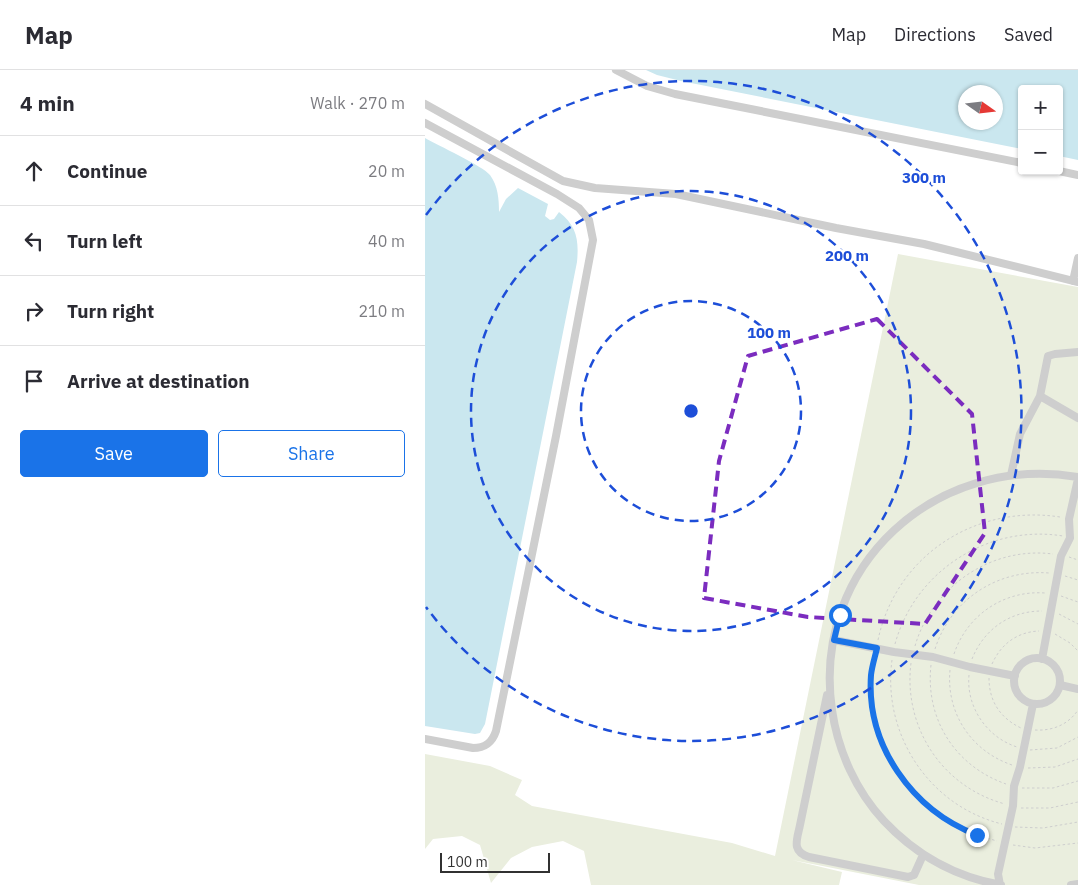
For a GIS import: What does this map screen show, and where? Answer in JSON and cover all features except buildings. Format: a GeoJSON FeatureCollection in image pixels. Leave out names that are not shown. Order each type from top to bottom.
{"type":"FeatureCollection","features":[{"type":"Feature","properties":{"kind":"lane"},"geometry":{"type":"LineString","coordinates":[[616,70],[647,86],[675,94],[1018,163]]}},
{"type":"Feature","properties":{"kind":"lane"},"geometry":{"type":"LineString","coordinates":[[425,104],[550,176],[569,183],[595,188],[676,194],[835,228],[923,244],[1075,281],[1078,258]]}},
{"type":"Feature","properties":{"kind":"lane"},"geometry":{"type":"LineString","coordinates":[[425,123],[557,194],[579,208],[589,220],[593,240],[496,731],[491,742],[480,748],[425,739]]}},
{"type":"Feature","properties":{"kind":"lane"},"geometry":{"type":"LineString","coordinates":[[1063,172],[1078,175]]}},
{"type":"Feature","properties":{"kind":"lane"},"geometry":{"type":"LineString","coordinates":[[1011,474],[1019,434],[1040,396],[1048,356],[1078,352]]}},
{"type":"Feature","properties":{"kind":"lane"},"geometry":{"type":"LineString","coordinates":[[1040,396],[1078,418]]}},
{"type":"Feature","properties":{"kind":"lane"},"geometry":{"type":"LineString","coordinates":[[923,855],[913,875],[908,877],[809,858],[802,855],[797,843],[829,684],[834,640],[843,609],[856,579],[870,557],[896,528],[916,512],[949,492],[979,481],[1011,474],[1045,473],[1078,478],[1069,519],[1070,538],[1061,556],[1042,659]]}},
{"type":"Feature","properties":{"kind":"lane"},"geometry":{"type":"LineString","coordinates":[[834,640],[893,652],[933,657],[1015,676]]}},
{"type":"Feature","properties":{"kind":"lane"},"geometry":{"type":"LineString","coordinates":[[1033,659],[1042,659],[1050,662],[1056,668],[1059,676],[1059,685],[1056,694],[1050,700],[1042,704],[1033,704],[1025,701],[1017,692],[1015,676],[1025,662],[1033,659]]}},
{"type":"Feature","properties":{"kind":"lane"},"geometry":{"type":"LineString","coordinates":[[829,684],[833,717],[844,758],[864,795],[891,828],[923,855],[960,874],[1001,885]]}},
{"type":"Feature","properties":{"kind":"lane"},"geometry":{"type":"LineString","coordinates":[[1059,685],[1078,689]]}},
{"type":"Feature","properties":{"kind":"lane"},"geometry":{"type":"LineString","coordinates":[[1001,885],[998,874],[1033,704]]}},
{"type":"Feature","properties":{"kind":"lane"},"geometry":{"type":"LineString","coordinates":[[823,713],[833,717]]}},
{"type":"Feature","properties":{"kind":"lane"},"geometry":{"type":"LineString","coordinates":[[1071,885],[1078,884]]}},
{"type":"Feature","properties":{"kind":"path"},"geometry":{"type":"LineString","coordinates":[[1069,519],[1033,514],[1014,516],[976,525],[949,538],[921,560],[900,584],[885,616],[871,673],[873,714],[884,748],[900,776],[926,805],[967,831],[1005,843],[1035,848],[1078,843]]}},
{"type":"Feature","properties":{"kind":"path"},"geometry":{"type":"LineString","coordinates":[[1070,538],[1040,534],[1010,537],[981,546],[954,560],[931,580],[918,596],[903,623],[893,652],[891,682],[893,707],[899,731],[912,759],[931,782],[953,802],[980,817],[1009,826],[1043,828],[1078,822]]}},
{"type":"Feature","properties":{"kind":"path"},"geometry":{"type":"LineString","coordinates":[[1078,560],[1038,553],[1015,555],[993,561],[953,585],[937,602],[924,622],[913,655],[910,680],[912,705],[919,729],[931,752],[943,768],[966,787],[993,801],[1013,806],[1050,808],[1078,802]]}},
{"type":"Feature","properties":{"kind":"path"},"geometry":{"type":"LineString","coordinates":[[1078,580],[1058,574],[1037,572],[1017,574],[997,580],[979,590],[963,603],[949,619],[939,637],[933,657],[930,682],[936,716],[947,739],[963,758],[976,769],[991,778],[1015,786],[1045,789],[1078,781]]}},
{"type":"Feature","properties":{"kind":"path"},"geometry":{"type":"LineString","coordinates":[[1078,651],[1063,638],[1047,632],[1026,633],[1008,642],[995,658],[990,671],[989,686],[997,708],[1007,720],[1028,730],[1054,728],[1069,720],[1078,710]]}},
{"type":"Feature","properties":{"kind":"highlighted area"},"geometry":{"type":"Polygon","coordinates":[[[877,319],[972,414],[985,533],[925,624],[808,617],[704,598],[719,461],[748,356],[877,319]]]}},
{"type":"Feature","properties":{"kind":"green space"},"geometry":{"type":"Polygon","coordinates":[[[898,254],[1078,287],[1078,885],[919,885],[792,860],[842,872],[839,885],[591,885],[584,851],[563,841],[532,847],[511,858],[491,883],[480,845],[462,836],[433,839],[425,849],[425,754],[490,766],[522,780],[515,795],[532,806],[732,843],[775,856],[898,254]]]}},
{"type":"Feature","properties":{"kind":"water"},"geometry":{"type":"Polygon","coordinates":[[[646,70],[1078,70],[1078,160],[1063,157],[1063,85],[1018,85],[1018,148],[681,81],[646,70]]]}},
{"type":"Feature","properties":{"kind":"water"},"geometry":{"type":"Polygon","coordinates":[[[425,138],[470,161],[490,175],[495,184],[499,212],[506,199],[518,188],[548,204],[545,216],[550,220],[554,219],[559,212],[565,217],[573,228],[578,247],[577,262],[485,724],[480,733],[475,734],[425,726],[425,138]]]}},
{"type":"Feature","properties":{"kind":"route"},"geometry":{"type":"LineString","coordinates":[[840,615],[834,640],[877,648],[871,673],[873,709],[879,734],[891,762],[905,783],[926,805],[954,824],[977,835]]}}]}
